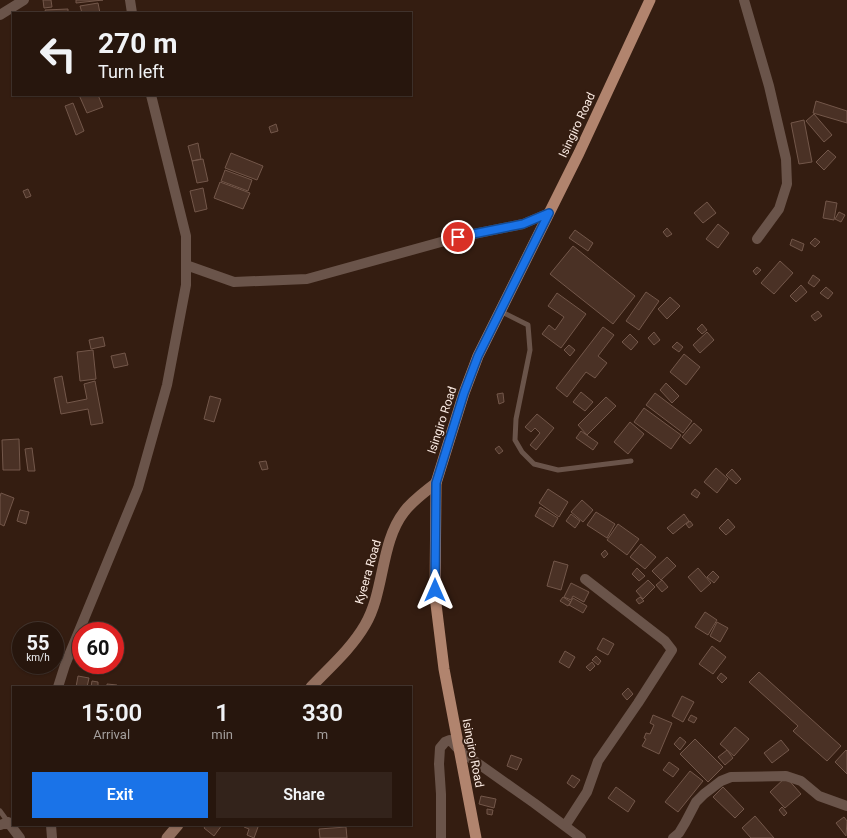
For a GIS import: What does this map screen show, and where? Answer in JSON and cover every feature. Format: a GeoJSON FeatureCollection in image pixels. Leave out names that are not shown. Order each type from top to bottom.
{"type":"FeatureCollection","features":[{"type":"Feature","properties":{"kind":"main road","name":"Isingiro Road"},"geometry":{"type":"LineString","coordinates":[[476,838],[444,669],[435,596],[436,483],[464,393],[478,356],[582,146],[650,0]]}},
{"type":"Feature","properties":{"kind":"main road","name":"Kyeera Road"},"geometry":{"type":"LineString","coordinates":[[312,686],[347,650],[366,624],[375,603],[389,543],[396,527],[404,512],[436,483]]}},
{"type":"Feature","properties":{"kind":"main road"},"geometry":{"type":"LineString","coordinates":[[167,838],[177,826]]}},
{"type":"Feature","properties":{"kind":"street"},"geometry":{"type":"LineString","coordinates":[[0,15],[24,0]]}},
{"type":"Feature","properties":{"kind":"street"},"geometry":{"type":"LineString","coordinates":[[130,0],[132,12]]}},
{"type":"Feature","properties":{"kind":"street"},"geometry":{"type":"LineString","coordinates":[[744,0],[769,86],[786,159],[787,184],[779,209],[757,238]]}},
{"type":"Feature","properties":{"kind":"street"},"geometry":{"type":"LineString","coordinates":[[58,686],[65,665],[138,488],[167,385],[186,285],[186,236],[151,96]]}},
{"type":"Feature","properties":{"kind":"street"},"geometry":{"type":"LineString","coordinates":[[186,265],[234,282],[307,279],[458,237],[523,224],[549,213]]}},
{"type":"Feature","properties":{"kind":"street"},"geometry":{"type":"LineString","coordinates":[[565,826],[587,792],[598,761],[672,650],[665,641],[585,579]]}},
{"type":"Feature","properties":{"kind":"street"},"geometry":{"type":"LineString","coordinates":[[441,838],[442,794],[439,764],[440,748],[445,742],[450,740],[459,750],[580,838]]}},
{"type":"Feature","properties":{"kind":"street"},"geometry":{"type":"LineString","coordinates":[[673,838],[679,833],[696,802],[721,781],[731,777],[786,776],[801,781],[819,796],[847,806]]}},
{"type":"Feature","properties":{"kind":"street"},"geometry":{"type":"LineString","coordinates":[[4,823],[20,838]]}},
{"type":"Feature","properties":{"kind":"street"},"geometry":{"type":"LineString","coordinates":[[51,826],[52,838]]}},
{"type":"Feature","properties":{"kind":"lane"},"geometry":{"type":"LineString","coordinates":[[500,311],[528,326],[530,350],[516,419],[515,440],[522,452],[534,464],[558,470],[631,461]]}},
{"type":"Feature","properties":{"kind":"lane"},"geometry":{"type":"LineString","coordinates":[[0,811],[4,823]]}},
{"type":"Feature","properties":{"kind":"building"},"geometry":{"type":"Polygon","coordinates":[[[43,0],[51,0],[52,7],[44,8],[43,0]]]}},
{"type":"Feature","properties":{"kind":"building"},"geometry":{"type":"Polygon","coordinates":[[[76,0],[103,0],[76,3],[76,0]]]}},
{"type":"Feature","properties":{"kind":"building"},"geometry":{"type":"Polygon","coordinates":[[[98,3],[100,12],[82,12],[80,6],[98,3]]]}},
{"type":"Feature","properties":{"kind":"building"},"geometry":{"type":"Polygon","coordinates":[[[68,9],[68,12],[46,12],[45,10],[68,9]]]}},
{"type":"Feature","properties":{"kind":"building"},"geometry":{"type":"Polygon","coordinates":[[[79,96],[98,96],[103,107],[87,113],[79,96]]]}},
{"type":"Feature","properties":{"kind":"building"},"geometry":{"type":"Polygon","coordinates":[[[816,101],[847,111],[847,123],[813,113],[816,101]]]}},
{"type":"Feature","properties":{"kind":"building"},"geometry":{"type":"Polygon","coordinates":[[[73,103],[84,131],[76,135],[65,106],[73,103]]]}},
{"type":"Feature","properties":{"kind":"building"},"geometry":{"type":"Polygon","coordinates":[[[814,114],[832,135],[824,142],[806,121],[814,114]]]}},
{"type":"Feature","properties":{"kind":"building"},"geometry":{"type":"Polygon","coordinates":[[[804,120],[812,162],[799,164],[791,123],[804,120]]]}},
{"type":"Feature","properties":{"kind":"building"},"geometry":{"type":"Polygon","coordinates":[[[276,124],[278,131],[271,133],[269,127],[276,124]]]}},
{"type":"Feature","properties":{"kind":"building"},"geometry":{"type":"Polygon","coordinates":[[[198,143],[201,159],[192,161],[188,146],[198,143]]]}},
{"type":"Feature","properties":{"kind":"building"},"geometry":{"type":"Polygon","coordinates":[[[828,150],[836,157],[824,170],[816,162],[828,150]]]}},
{"type":"Feature","properties":{"kind":"building"},"geometry":{"type":"Polygon","coordinates":[[[231,153],[263,166],[257,180],[225,168],[231,153]]]}},
{"type":"Feature","properties":{"kind":"building"},"geometry":{"type":"Polygon","coordinates":[[[203,159],[208,181],[197,183],[192,161],[203,159]]]}},
{"type":"Feature","properties":{"kind":"building"},"geometry":{"type":"Polygon","coordinates":[[[225,170],[252,180],[248,191],[221,181],[225,170]]]}},
{"type":"Feature","properties":{"kind":"building"},"geometry":{"type":"Polygon","coordinates":[[[220,182],[250,193],[243,209],[214,198],[220,182]]]}},
{"type":"Feature","properties":{"kind":"building"},"geometry":{"type":"Polygon","coordinates":[[[203,188],[207,209],[195,212],[190,191],[203,188]]]}},
{"type":"Feature","properties":{"kind":"building"},"geometry":{"type":"Polygon","coordinates":[[[28,189],[31,196],[26,198],[23,191],[28,189]]]}},
{"type":"Feature","properties":{"kind":"building"},"geometry":{"type":"Polygon","coordinates":[[[826,201],[837,203],[834,220],[823,218],[826,201]]]}},
{"type":"Feature","properties":{"kind":"building"},"geometry":{"type":"Polygon","coordinates":[[[707,202],[716,213],[703,223],[694,213],[707,202]]]}},
{"type":"Feature","properties":{"kind":"building"},"geometry":{"type":"Polygon","coordinates":[[[839,212],[845,215],[841,222],[835,219],[839,212]]]}},
{"type":"Feature","properties":{"kind":"building"},"geometry":{"type":"Polygon","coordinates":[[[718,224],[729,233],[718,248],[706,239],[718,224]]]}},
{"type":"Feature","properties":{"kind":"building"},"geometry":{"type":"Polygon","coordinates":[[[667,228],[672,234],[667,237],[663,232],[667,228]]]}},
{"type":"Feature","properties":{"kind":"building"},"geometry":{"type":"Polygon","coordinates":[[[575,230],[593,243],[588,251],[569,238],[575,230]]]}},
{"type":"Feature","properties":{"kind":"building"},"geometry":{"type":"Polygon","coordinates":[[[815,238],[820,242],[815,247],[810,243],[815,238]]]}},
{"type":"Feature","properties":{"kind":"building"},"geometry":{"type":"Polygon","coordinates":[[[792,239],[804,244],[802,251],[790,245],[792,239]]]}},
{"type":"Feature","properties":{"kind":"building"},"geometry":{"type":"Polygon","coordinates":[[[573,246],[635,296],[613,324],[550,274],[573,246]]]}},
{"type":"Feature","properties":{"kind":"building"},"geometry":{"type":"Polygon","coordinates":[[[780,261],[793,273],[774,294],[761,283],[780,261]]]}},
{"type":"Feature","properties":{"kind":"building"},"geometry":{"type":"Polygon","coordinates":[[[757,267],[761,270],[756,275],[753,271],[757,267]]]}},
{"type":"Feature","properties":{"kind":"building"},"geometry":{"type":"Polygon","coordinates":[[[813,275],[820,280],[814,287],[808,283],[813,275]]]}},
{"type":"Feature","properties":{"kind":"building"},"geometry":{"type":"Polygon","coordinates":[[[801,285],[807,292],[796,302],[790,296],[801,285]]]}},
{"type":"Feature","properties":{"kind":"building"},"geometry":{"type":"Polygon","coordinates":[[[826,287],[833,293],[828,299],[820,293],[826,287]]]}},
{"type":"Feature","properties":{"kind":"building"},"geometry":{"type":"Polygon","coordinates":[[[646,292],[659,301],[639,330],[626,321],[646,292]]]}},
{"type":"Feature","properties":{"kind":"building"},"geometry":{"type":"Polygon","coordinates":[[[557,293],[586,314],[561,348],[542,334],[549,325],[555,330],[564,317],[548,306],[557,293]]]}},
{"type":"Feature","properties":{"kind":"building"},"geometry":{"type":"Polygon","coordinates":[[[670,297],[680,306],[667,319],[658,309],[670,297]]]}},
{"type":"Feature","properties":{"kind":"building"},"geometry":{"type":"Polygon","coordinates":[[[818,311],[822,316],[815,321],[811,316],[818,311]]]}},
{"type":"Feature","properties":{"kind":"building"},"geometry":{"type":"Polygon","coordinates":[[[702,324],[707,330],[702,334],[697,329],[702,324]]]}},
{"type":"Feature","properties":{"kind":"building"},"geometry":{"type":"Polygon","coordinates":[[[603,327],[614,335],[598,356],[607,363],[595,378],[586,372],[567,397],[556,388],[603,327]]]}},
{"type":"Feature","properties":{"kind":"building"},"geometry":{"type":"Polygon","coordinates":[[[654,332],[660,340],[654,345],[648,338],[654,332]]]}},
{"type":"Feature","properties":{"kind":"building"},"geometry":{"type":"Polygon","coordinates":[[[707,332],[714,340],[700,353],[693,345],[707,332]]]}},
{"type":"Feature","properties":{"kind":"building"},"geometry":{"type":"Polygon","coordinates":[[[630,334],[638,342],[631,350],[622,342],[630,334]]]}},
{"type":"Feature","properties":{"kind":"building"},"geometry":{"type":"Polygon","coordinates":[[[103,337],[105,346],[91,349],[89,340],[103,337]]]}},
{"type":"Feature","properties":{"kind":"building"},"geometry":{"type":"Polygon","coordinates":[[[677,342],[683,347],[679,352],[672,347],[677,342]]]}},
{"type":"Feature","properties":{"kind":"building"},"geometry":{"type":"Polygon","coordinates":[[[569,345],[575,350],[570,356],[564,350],[569,345]]]}},
{"type":"Feature","properties":{"kind":"building"},"geometry":{"type":"Polygon","coordinates":[[[93,350],[96,379],[80,381],[77,352],[93,350]]]}},
{"type":"Feature","properties":{"kind":"building"},"geometry":{"type":"Polygon","coordinates":[[[125,353],[128,365],[114,368],[111,356],[125,353]]]}},
{"type":"Feature","properties":{"kind":"building"},"geometry":{"type":"Polygon","coordinates":[[[684,354],[700,367],[686,385],[670,372],[684,354]]]}},
{"type":"Feature","properties":{"kind":"building"},"geometry":{"type":"Polygon","coordinates":[[[62,376],[67,403],[87,399],[84,384],[95,381],[103,423],[91,425],[88,409],[61,414],[54,378],[62,376]]]}},
{"type":"Feature","properties":{"kind":"building"},"geometry":{"type":"Polygon","coordinates":[[[666,383],[679,396],[672,403],[660,390],[666,383]]]}},
{"type":"Feature","properties":{"kind":"building"},"geometry":{"type":"Polygon","coordinates":[[[581,392],[593,402],[585,411],[573,402],[581,392]]]}},
{"type":"Feature","properties":{"kind":"building"},"geometry":{"type":"Polygon","coordinates":[[[503,393],[504,402],[499,404],[497,394],[503,393]]]}},
{"type":"Feature","properties":{"kind":"building"},"geometry":{"type":"Polygon","coordinates":[[[655,393],[692,421],[683,433],[646,405],[655,393]]]}},
{"type":"Feature","properties":{"kind":"building"},"geometry":{"type":"Polygon","coordinates":[[[210,396],[221,399],[214,422],[204,419],[210,396]]]}},
{"type":"Feature","properties":{"kind":"building"},"geometry":{"type":"Polygon","coordinates":[[[606,397],[616,406],[587,435],[578,425],[606,397]]]}},
{"type":"Feature","properties":{"kind":"building"},"geometry":{"type":"Polygon","coordinates":[[[644,408],[681,435],[671,449],[634,422],[644,408]]]}},
{"type":"Feature","properties":{"kind":"building"},"geometry":{"type":"Polygon","coordinates":[[[537,414],[554,428],[536,450],[530,445],[540,433],[535,428],[531,432],[525,427],[537,414]]]}},
{"type":"Feature","properties":{"kind":"building"},"geometry":{"type":"Polygon","coordinates":[[[630,422],[644,434],[628,454],[614,442],[630,422]]]}},
{"type":"Feature","properties":{"kind":"building"},"geometry":{"type":"Polygon","coordinates":[[[694,423],[702,430],[690,444],[682,437],[694,423]]]}},
{"type":"Feature","properties":{"kind":"building"},"geometry":{"type":"Polygon","coordinates":[[[581,431],[598,443],[593,450],[576,438],[581,431]]]}},
{"type":"Feature","properties":{"kind":"building"},"geometry":{"type":"Polygon","coordinates":[[[19,439],[20,470],[3,470],[2,440],[19,439]]]}},
{"type":"Feature","properties":{"kind":"building"},"geometry":{"type":"Polygon","coordinates":[[[499,446],[503,451],[499,454],[495,449],[499,446]]]}},
{"type":"Feature","properties":{"kind":"building"},"geometry":{"type":"Polygon","coordinates":[[[32,448],[35,471],[28,471],[25,449],[32,448]]]}},
{"type":"Feature","properties":{"kind":"building"},"geometry":{"type":"Polygon","coordinates":[[[266,461],[268,469],[262,470],[259,462],[266,461]]]}},
{"type":"Feature","properties":{"kind":"building"},"geometry":{"type":"Polygon","coordinates":[[[716,468],[728,479],[717,493],[704,482],[716,468]]]}},
{"type":"Feature","properties":{"kind":"building"},"geometry":{"type":"Polygon","coordinates":[[[732,469],[741,479],[736,484],[726,475],[732,469]]]}},
{"type":"Feature","properties":{"kind":"building"},"geometry":{"type":"Polygon","coordinates":[[[548,489],[568,502],[559,517],[539,503],[548,489]]]}},
{"type":"Feature","properties":{"kind":"building"},"geometry":{"type":"Polygon","coordinates":[[[695,489],[700,493],[697,498],[691,494],[695,489]]]}},
{"type":"Feature","properties":{"kind":"building"},"geometry":{"type":"Polygon","coordinates":[[[1,493],[14,498],[4,526],[0,524],[1,493]]]}},
{"type":"Feature","properties":{"kind":"building"},"geometry":{"type":"Polygon","coordinates":[[[582,500],[593,510],[583,522],[571,512],[582,500]]]}},
{"type":"Feature","properties":{"kind":"building"},"geometry":{"type":"Polygon","coordinates":[[[540,507],[558,518],[553,527],[535,516],[540,507]]]}},
{"type":"Feature","properties":{"kind":"building"},"geometry":{"type":"Polygon","coordinates":[[[20,510],[29,512],[26,524],[17,521],[20,510]]]}},
{"type":"Feature","properties":{"kind":"building"},"geometry":{"type":"Polygon","coordinates":[[[596,512],[615,524],[607,538],[587,525],[596,512]]]}},
{"type":"Feature","properties":{"kind":"building"},"geometry":{"type":"Polygon","coordinates":[[[571,514],[580,521],[575,528],[566,521],[571,514]]]}},
{"type":"Feature","properties":{"kind":"building"},"geometry":{"type":"Polygon","coordinates":[[[684,514],[689,521],[673,534],[667,528],[684,514]]]}},
{"type":"Feature","properties":{"kind":"building"},"geometry":{"type":"Polygon","coordinates":[[[728,519],[735,527],[726,535],[719,528],[728,519]]]}},
{"type":"Feature","properties":{"kind":"building"},"geometry":{"type":"Polygon","coordinates":[[[690,521],[693,525],[689,528],[686,524],[690,521]]]}},
{"type":"Feature","properties":{"kind":"building"},"geometry":{"type":"Polygon","coordinates":[[[618,524],[639,539],[627,555],[607,540],[618,524]]]}},
{"type":"Feature","properties":{"kind":"building"},"geometry":{"type":"Polygon","coordinates":[[[641,544],[656,557],[645,569],[630,557],[641,544]]]}},
{"type":"Feature","properties":{"kind":"building"},"geometry":{"type":"Polygon","coordinates":[[[605,550],[608,554],[604,558],[601,554],[605,550]]]}},
{"type":"Feature","properties":{"kind":"building"},"geometry":{"type":"Polygon","coordinates":[[[667,557],[676,566],[661,580],[652,571],[667,557]]]}},
{"type":"Feature","properties":{"kind":"building"},"geometry":{"type":"Polygon","coordinates":[[[554,561],[568,565],[561,590],[547,586],[554,561]]]}},
{"type":"Feature","properties":{"kind":"building"},"geometry":{"type":"Polygon","coordinates":[[[637,568],[645,576],[639,581],[632,574],[637,568]]]}},
{"type":"Feature","properties":{"kind":"building"},"geometry":{"type":"Polygon","coordinates":[[[698,568],[711,583],[701,592],[688,577],[698,568]]]}},
{"type":"Feature","properties":{"kind":"building"},"geometry":{"type":"Polygon","coordinates":[[[713,571],[719,577],[714,583],[707,577],[713,571]]]}},
{"type":"Feature","properties":{"kind":"building"},"geometry":{"type":"Polygon","coordinates":[[[648,580],[655,587],[643,599],[636,591],[648,580]]]}},
{"type":"Feature","properties":{"kind":"building"},"geometry":{"type":"Polygon","coordinates":[[[662,580],[668,587],[662,592],[656,585],[662,580]]]}},
{"type":"Feature","properties":{"kind":"building"},"geometry":{"type":"Polygon","coordinates":[[[571,583],[589,592],[584,602],[573,596],[571,600],[564,597],[571,583]]]}},
{"type":"Feature","properties":{"kind":"building"},"geometry":{"type":"Polygon","coordinates":[[[563,597],[571,602],[568,606],[560,601],[563,597]]]}},
{"type":"Feature","properties":{"kind":"building"},"geometry":{"type":"Polygon","coordinates":[[[640,597],[644,601],[639,604],[636,600],[640,597]]]}},
{"type":"Feature","properties":{"kind":"building"},"geometry":{"type":"Polygon","coordinates":[[[573,598],[587,606],[583,613],[569,605],[573,598]]]}},
{"type":"Feature","properties":{"kind":"building"},"geometry":{"type":"Polygon","coordinates":[[[705,612],[717,620],[708,635],[695,627],[705,612]]]}},
{"type":"Feature","properties":{"kind":"building"},"geometry":{"type":"Polygon","coordinates":[[[717,622],[728,628],[720,642],[710,636],[717,622]]]}},
{"type":"Feature","properties":{"kind":"building"},"geometry":{"type":"Polygon","coordinates":[[[603,638],[614,644],[608,655],[597,649],[603,638]]]}},
{"type":"Feature","properties":{"kind":"building"},"geometry":{"type":"Polygon","coordinates":[[[712,646],[726,657],[713,674],[699,664],[712,646]]]}},
{"type":"Feature","properties":{"kind":"building"},"geometry":{"type":"Polygon","coordinates":[[[565,651],[575,657],[569,668],[559,662],[565,651]]]}},
{"type":"Feature","properties":{"kind":"building"},"geometry":{"type":"Polygon","coordinates":[[[596,656],[601,661],[598,665],[592,660],[596,656]]]}},
{"type":"Feature","properties":{"kind":"building"},"geometry":{"type":"Polygon","coordinates":[[[592,662],[595,666],[590,671],[586,667],[592,662]]]}},
{"type":"Feature","properties":{"kind":"building"},"geometry":{"type":"Polygon","coordinates":[[[759,672],[841,746],[827,761],[793,731],[798,726],[749,682],[759,672]]]}},
{"type":"Feature","properties":{"kind":"building"},"geometry":{"type":"Polygon","coordinates":[[[721,673],[727,678],[722,683],[717,678],[721,673]]]}},
{"type":"Feature","properties":{"kind":"building"},"geometry":{"type":"Polygon","coordinates":[[[78,676],[89,678],[87,686],[76,686],[78,676]]]}},
{"type":"Feature","properties":{"kind":"building"},"geometry":{"type":"Polygon","coordinates":[[[92,681],[98,682],[98,686],[91,686],[92,681]]]}},
{"type":"Feature","properties":{"kind":"building"},"geometry":{"type":"Polygon","coordinates":[[[107,684],[117,685],[117,686],[107,686],[107,684]]]}},
{"type":"Feature","properties":{"kind":"building"},"geometry":{"type":"Polygon","coordinates":[[[628,688],[633,694],[627,700],[622,694],[628,688]]]}},
{"type":"Feature","properties":{"kind":"building"},"geometry":{"type":"Polygon","coordinates":[[[682,696],[694,702],[683,722],[672,716],[682,696]]]}},
{"type":"Feature","properties":{"kind":"building"},"geometry":{"type":"Polygon","coordinates":[[[653,715],[672,723],[659,754],[642,746],[646,739],[644,738],[646,733],[650,734],[654,725],[650,723],[653,715]]]}},
{"type":"Feature","properties":{"kind":"building"},"geometry":{"type":"Polygon","coordinates":[[[691,715],[697,718],[694,723],[688,720],[691,715]]]}},
{"type":"Feature","properties":{"kind":"building"},"geometry":{"type":"Polygon","coordinates":[[[735,727],[749,739],[734,756],[720,744],[735,727]]]}},
{"type":"Feature","properties":{"kind":"building"},"geometry":{"type":"Polygon","coordinates":[[[680,737],[686,742],[680,750],[674,744],[680,737]]]}},
{"type":"Feature","properties":{"kind":"building"},"geometry":{"type":"Polygon","coordinates":[[[695,739],[723,767],[708,782],[680,754],[695,739]]]}},
{"type":"Feature","properties":{"kind":"building"},"geometry":{"type":"Polygon","coordinates":[[[781,740],[789,750],[772,763],[764,753],[781,740]]]}},
{"type":"Feature","properties":{"kind":"building"},"geometry":{"type":"Polygon","coordinates":[[[727,750],[733,758],[725,765],[718,757],[727,750]]]}},
{"type":"Feature","properties":{"kind":"building"},"geometry":{"type":"Polygon","coordinates":[[[846,750],[847,751],[847,774],[835,762],[846,750]]]}},
{"type":"Feature","properties":{"kind":"building"},"geometry":{"type":"Polygon","coordinates":[[[511,755],[522,759],[517,770],[507,766],[511,755]]]}},
{"type":"Feature","properties":{"kind":"building"},"geometry":{"type":"Polygon","coordinates":[[[669,762],[679,769],[673,777],[663,770],[669,762]]]}},
{"type":"Feature","properties":{"kind":"building"},"geometry":{"type":"Polygon","coordinates":[[[690,771],[703,781],[678,812],[665,802],[690,771]]]}},
{"type":"Feature","properties":{"kind":"building"},"geometry":{"type":"Polygon","coordinates":[[[572,775],[580,780],[574,788],[567,783],[572,775]]]}},
{"type":"Feature","properties":{"kind":"building"},"geometry":{"type":"Polygon","coordinates":[[[786,777],[801,794],[785,808],[770,792],[786,777]]]}},
{"type":"Feature","properties":{"kind":"building"},"geometry":{"type":"Polygon","coordinates":[[[616,787],[635,801],[628,812],[608,798],[616,787]]]}},
{"type":"Feature","properties":{"kind":"building"},"geometry":{"type":"Polygon","coordinates":[[[723,787],[744,809],[735,818],[713,797],[723,787]]]}},
{"type":"Feature","properties":{"kind":"building"},"geometry":{"type":"Polygon","coordinates":[[[481,796],[496,799],[494,808],[479,804],[481,796]]]}},
{"type":"Feature","properties":{"kind":"building"},"geometry":{"type":"Polygon","coordinates":[[[782,807],[787,813],[784,816],[779,810],[782,807]]]}},
{"type":"Feature","properties":{"kind":"building"},"geometry":{"type":"Polygon","coordinates":[[[487,809],[493,810],[492,815],[487,814],[487,809]]]}},
{"type":"Feature","properties":{"kind":"building"},"geometry":{"type":"Polygon","coordinates":[[[755,816],[774,838],[751,838],[742,828],[755,816]]]}},
{"type":"Feature","properties":{"kind":"building"},"geometry":{"type":"Polygon","coordinates":[[[844,817],[847,821],[846,836],[836,823],[844,817]]]}},
{"type":"Feature","properties":{"kind":"building"},"geometry":{"type":"Polygon","coordinates":[[[205,826],[221,826],[214,836],[204,828],[205,826]]]}},
{"type":"Feature","properties":{"kind":"building"},"geometry":{"type":"Polygon","coordinates":[[[244,827],[258,827],[254,838],[247,835],[249,829],[244,827]]]}},
{"type":"Feature","properties":{"kind":"building"},"geometry":{"type":"Polygon","coordinates":[[[346,827],[347,838],[320,838],[319,829],[346,827]]]}},
{"type":"Feature","properties":{"kind":"route"},"geometry":{"type":"LineString","coordinates":[[435,590],[436,483],[464,393],[478,356],[549,213],[523,224],[458,237]]}}]}
